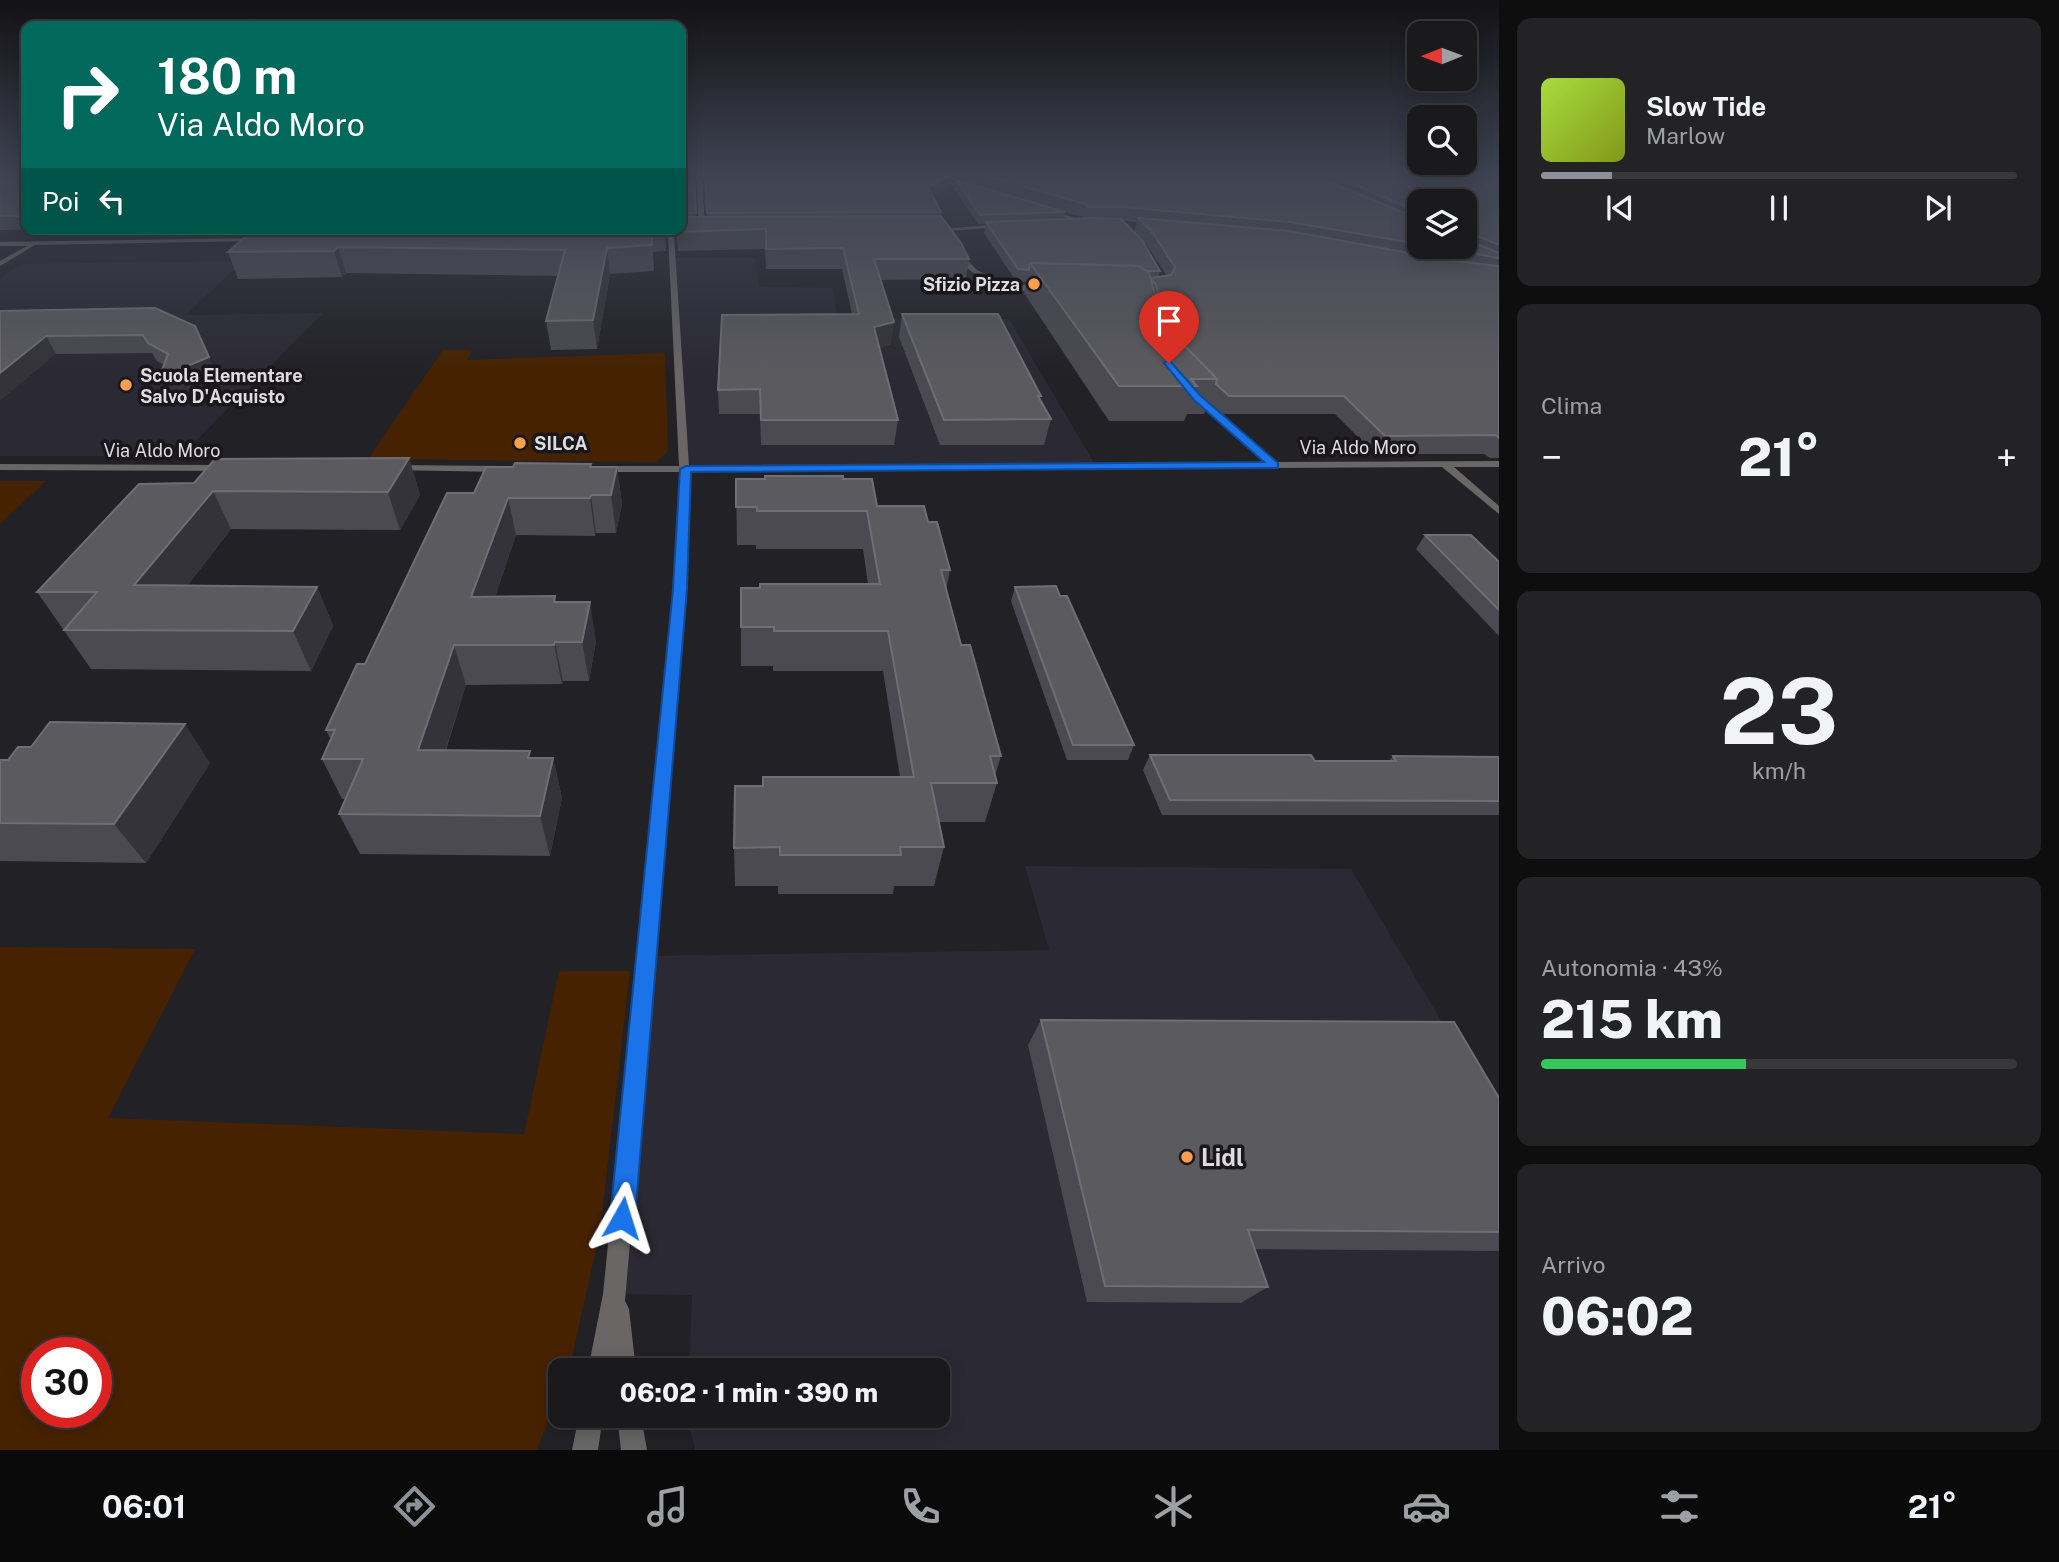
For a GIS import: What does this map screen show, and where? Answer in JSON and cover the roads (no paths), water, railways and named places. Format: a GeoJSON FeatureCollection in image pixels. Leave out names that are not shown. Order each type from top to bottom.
{"type":"FeatureCollection","features":[{"type":"Feature","properties":{"kind":"street"},"geometry":{"type":"LineString","coordinates":[[105,243],[111,239]]}},
{"type":"Feature","properties":{"kind":"street"},"geometry":{"type":"LineString","coordinates":[[602,1358],[615,1294],[680,589],[686,469],[671,239]]}},
{"type":"Feature","properties":{"kind":"street"},"geometry":{"type":"LineString","coordinates":[[0,244],[262,240]]}},
{"type":"Feature","properties":{"kind":"street"},"geometry":{"type":"LineString","coordinates":[[0,264],[33,244]]}},
{"type":"Feature","properties":{"kind":"street"},"geometry":{"type":"LineString","coordinates":[[954,248],[970,269],[988,280],[1020,288],[1051,289]]}},
{"type":"Feature","properties":{"kind":"street"},"geometry":{"type":"LineString","coordinates":[[1186,386],[1274,465]]}},
{"type":"Feature","properties":{"kind":"street","name":"Via Aldo Moro"},"geometry":{"type":"LineString","coordinates":[[594,469],[1499,464]]}},
{"type":"Feature","properties":{"kind":"street"},"geometry":{"type":"LineString","coordinates":[[1445,465],[1499,511]]}},
{"type":"Feature","properties":{"kind":"street","name":"Via Aldo Moro"},"geometry":{"type":"LineString","coordinates":[[0,467],[241,468]]}},
{"type":"Feature","properties":{"kind":"street"},"geometry":{"type":"LineString","coordinates":[[377,468],[513,469]]}},
{"type":"Feature","properties":{"kind":"street"},"geometry":{"type":"LineString","coordinates":[[615,1294],[623,1358]]}},
{"type":"Feature","properties":{"kind":"street"},"geometry":{"type":"LineString","coordinates":[[584,1450],[589,1428]]}},
{"type":"Feature","properties":{"kind":"street"},"geometry":{"type":"LineString","coordinates":[[631,1428],[634,1450]]}},
{"type":"Feature","properties":{"kind":"place","name":"Sfizio Pizza"},"geometry":{"type":"Point","coordinates":[1034,284]}},
{"type":"Feature","properties":{"kind":"place","name":"Scuola Elementare Salvo D'Acquisto"},"geometry":{"type":"Point","coordinates":[126,385]}},
{"type":"Feature","properties":{"kind":"place","name":"SILCA"},"geometry":{"type":"Point","coordinates":[520,443]}},
{"type":"Feature","properties":{"kind":"place","name":"Lidl"},"geometry":{"type":"Point","coordinates":[1187,1157]}}]}
